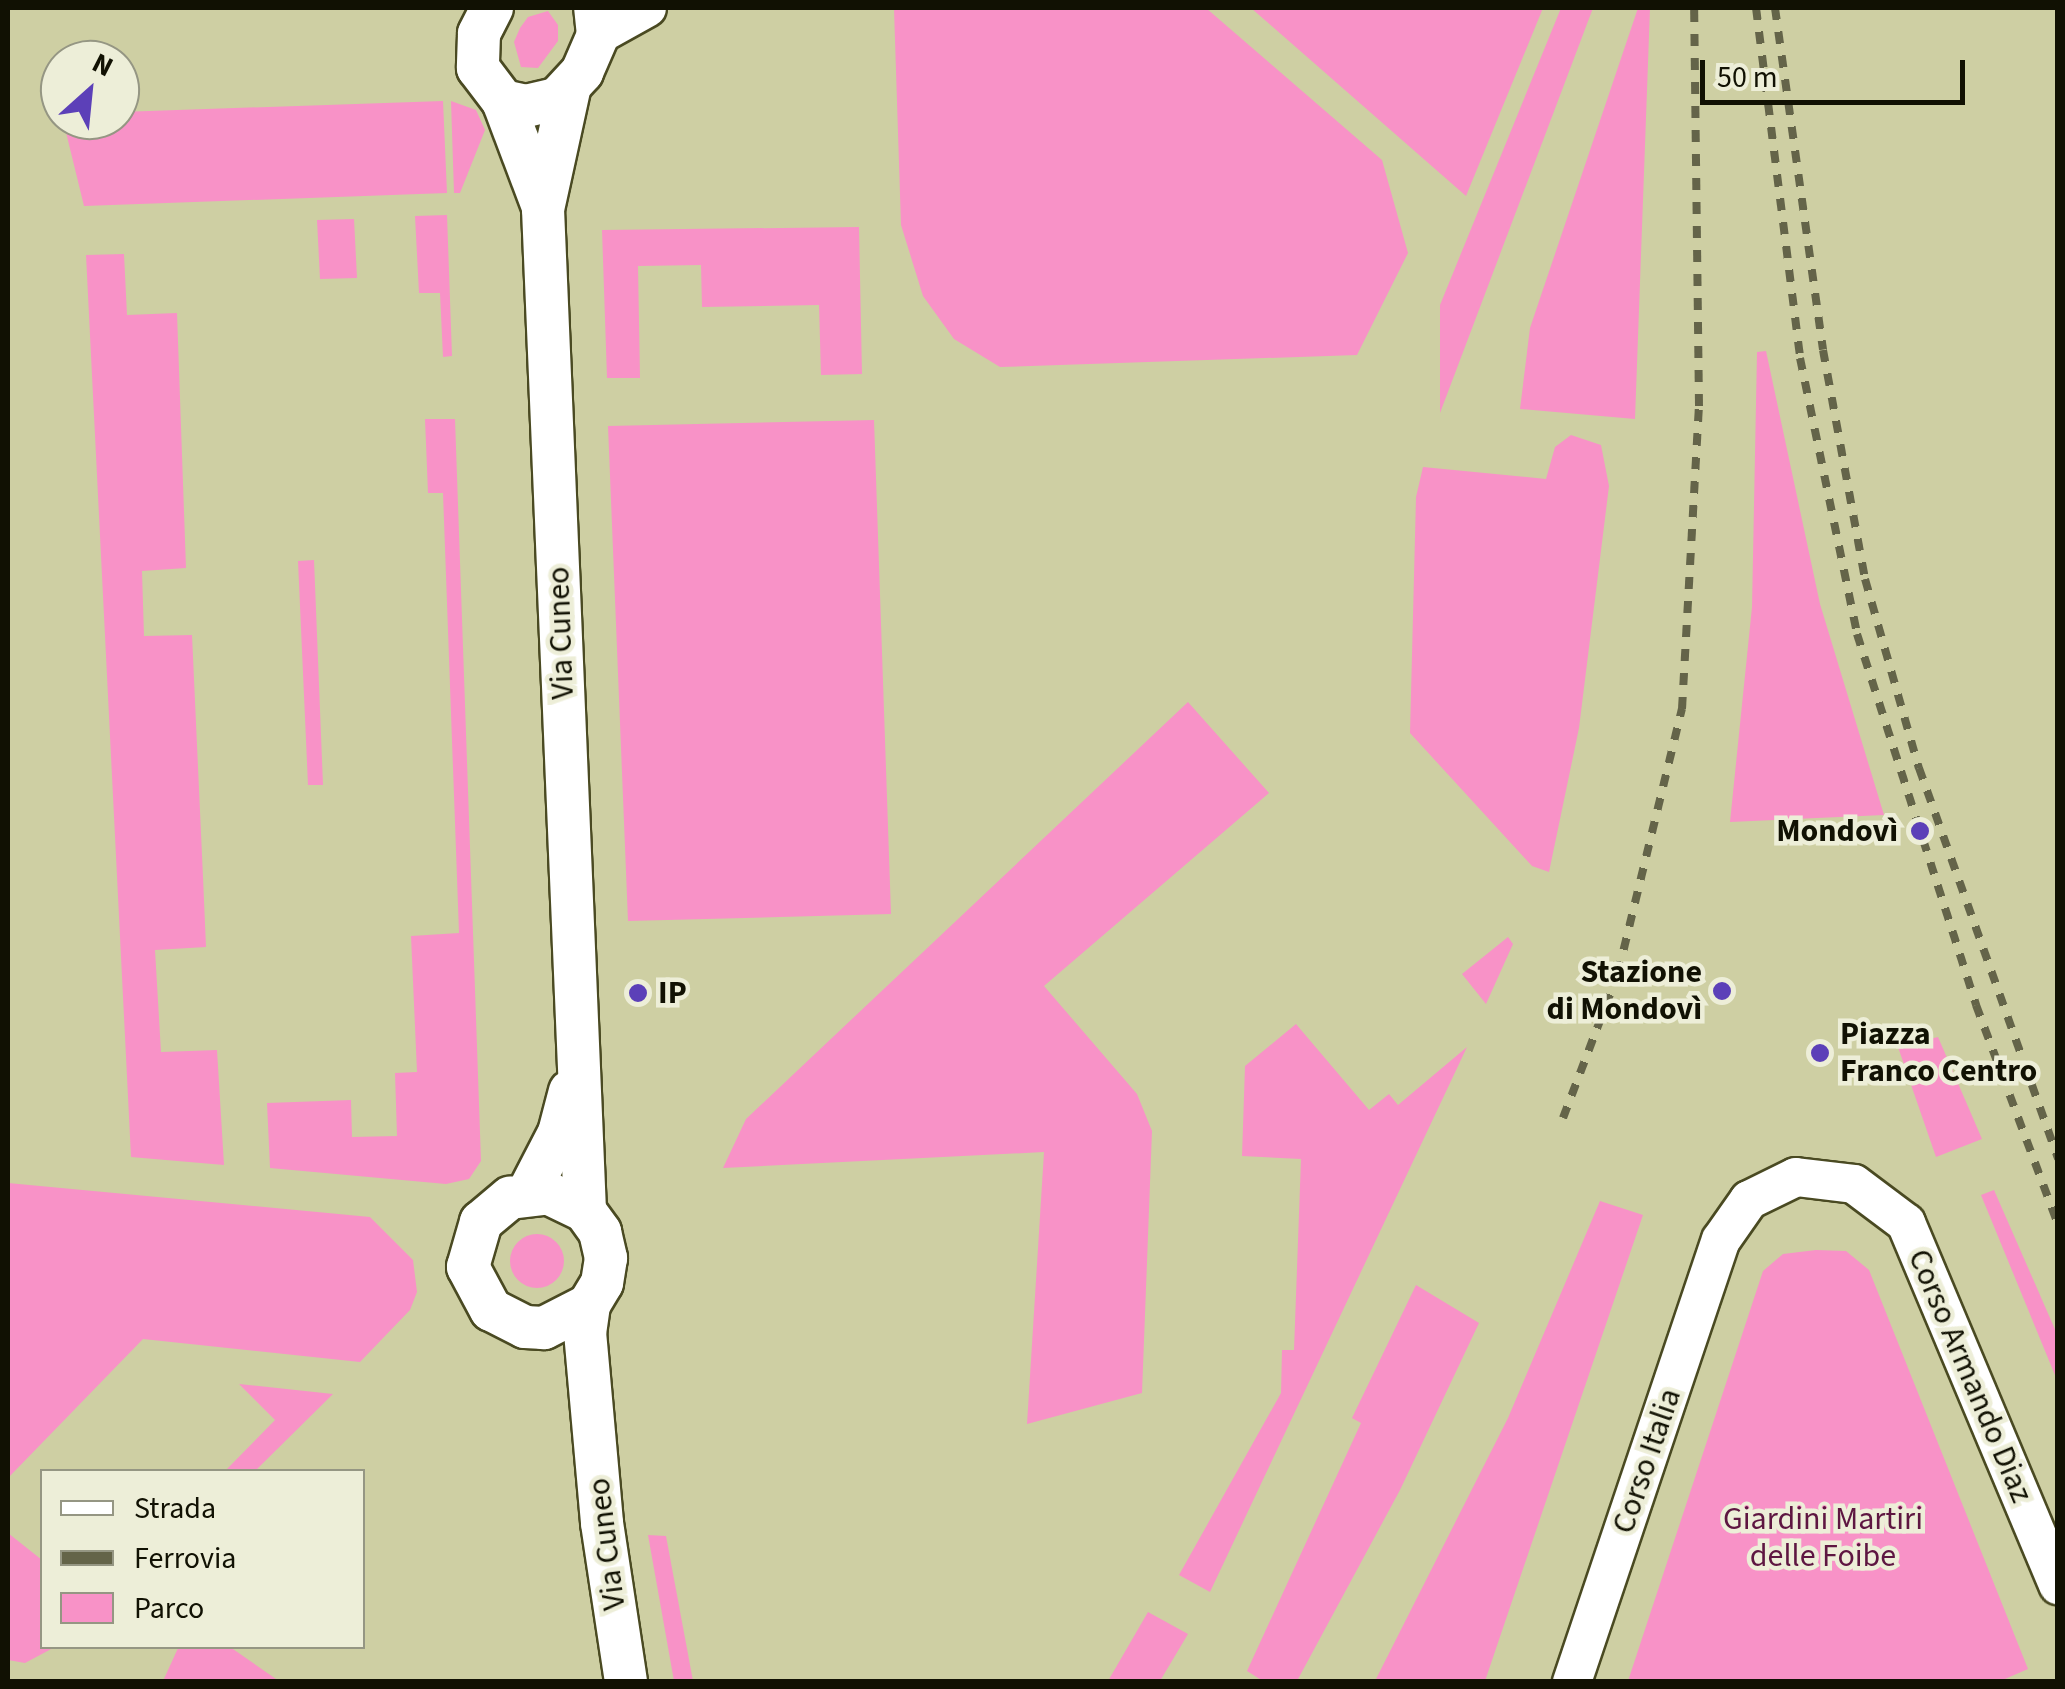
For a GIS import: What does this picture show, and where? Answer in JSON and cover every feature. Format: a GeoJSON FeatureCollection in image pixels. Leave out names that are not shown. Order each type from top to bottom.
{"type":"FeatureCollection","features":[{"type":"Feature","properties":{"kind":"main road","name":"Via Cuneo"},"geometry":{"type":"LineString","coordinates":[[492,8],[479,34],[478,68],[504,101],[544,209]]}},
{"type":"Feature","properties":{"kind":"main road","name":"Via Cuneo"},"geometry":{"type":"LineString","coordinates":[[596,22],[569,90],[544,209],[585,1211],[606,1258],[602,1283],[589,1305],[584,1332],[626,1682]]}},
{"type":"Feature","properties":{"kind":"main road"},"geometry":{"type":"LineString","coordinates":[[504,101],[546,103],[569,90]]}},
{"type":"Feature","properties":{"kind":"main road","name":"Via Cuneo"},"geometry":{"type":"LineString","coordinates":[[528,1193],[559,1133],[579,1057]]}},
{"type":"Feature","properties":{"kind":"main road"},"geometry":{"type":"LineString","coordinates":[[585,1211],[558,1196],[528,1193],[510,1198],[482,1222],[468,1267],[491,1310],[525,1327],[544,1328],[569,1321],[589,1305]]}},
{"type":"Feature","properties":{"kind":"main road","name":"Via Cuneo"},"geometry":{"type":"LineString","coordinates":[[544,1328],[578,1370],[593,1406]]}},
{"type":"Feature","properties":{"kind":"street"},"geometry":{"type":"LineString","coordinates":[[596,22],[647,8]]}},
{"type":"Feature","properties":{"kind":"street","name":"Corso Armando Diaz"},"geometry":{"type":"LineString","coordinates":[[1721,1240],[1749,1200],[1796,1177],[1854,1184],[1906,1223],[2058,1585]]}},
{"type":"Feature","properties":{"kind":"street","name":"Corso Italia"},"geometry":{"type":"LineString","coordinates":[[1572,1682],[1721,1240]]}},
{"type":"Feature","properties":{"kind":"green space"},"geometry":{"type":"Polygon","coordinates":[[[1206,8],[1382,160],[1408,253],[1357,355],[1000,367],[954,339],[923,296],[901,225],[894,9],[1206,8]]]}},
{"type":"Feature","properties":{"kind":"green space"},"geometry":{"type":"Polygon","coordinates":[[[1251,8],[1543,8],[1466,196],[1251,8]]]}},
{"type":"Feature","properties":{"kind":"green space"},"geometry":{"type":"Polygon","coordinates":[[[1561,8],[1593,8],[1440,413],[1440,305],[1561,8]]]}},
{"type":"Feature","properties":{"kind":"green space"},"geometry":{"type":"Polygon","coordinates":[[[1638,8],[1650,8],[1635,419],[1520,409],[1530,328],[1638,8]]]}},
{"type":"Feature","properties":{"kind":"green space"},"geometry":{"type":"Polygon","coordinates":[[[548,11],[558,25],[558,41],[538,68],[521,67],[514,42],[520,28],[528,17],[548,11]]]}},
{"type":"Feature","properties":{"kind":"green space"},"geometry":{"type":"Polygon","coordinates":[[[443,101],[447,193],[84,206],[68,140],[140,140],[140,111],[443,101]]]}},
{"type":"Feature","properties":{"kind":"green space"},"geometry":{"type":"Polygon","coordinates":[[[451,101],[476,110],[485,130],[460,193],[454,193],[451,101]]]}},
{"type":"Feature","properties":{"kind":"green space"},"geometry":{"type":"Polygon","coordinates":[[[447,215],[452,356],[443,357],[440,293],[419,293],[415,216],[447,215]]]}},
{"type":"Feature","properties":{"kind":"green space"},"geometry":{"type":"Polygon","coordinates":[[[354,219],[357,278],[320,279],[317,220],[354,219]]]}},
{"type":"Feature","properties":{"kind":"green space"},"geometry":{"type":"Polygon","coordinates":[[[859,227],[862,374],[821,375],[819,305],[702,307],[701,265],[638,266],[640,378],[607,378],[602,230],[859,227]]]}},
{"type":"Feature","properties":{"kind":"green space"},"geometry":{"type":"Polygon","coordinates":[[[124,254],[127,315],[177,313],[186,568],[142,571],[144,636],[192,635],[206,947],[155,950],[161,1052],[217,1050],[224,1165],[131,1157],[86,255],[124,254]]]}},
{"type":"Feature","properties":{"kind":"green space"},"geometry":{"type":"Polygon","coordinates":[[[1766,351],[1820,604],[1884,815],[1730,822],[1752,607],[1757,352],[1766,351]]]}},
{"type":"Feature","properties":{"kind":"green space"},"geometry":{"type":"Polygon","coordinates":[[[425,419],[455,419],[481,1161],[469,1179],[446,1184],[270,1168],[267,1103],[351,1100],[352,1137],[397,1136],[395,1073],[417,1072],[411,936],[459,933],[443,493],[428,493],[425,419]]]}},
{"type":"Feature","properties":{"kind":"green space"},"geometry":{"type":"Polygon","coordinates":[[[874,420],[891,914],[628,921],[608,426],[874,420]]]}},
{"type":"Feature","properties":{"kind":"green space"},"geometry":{"type":"Polygon","coordinates":[[[1571,435],[1601,445],[1609,486],[1579,728],[1549,872],[1532,866],[1410,733],[1416,497],[1423,467],[1546,479],[1555,447],[1571,435]]]}},
{"type":"Feature","properties":{"kind":"green space"},"geometry":{"type":"Polygon","coordinates":[[[314,560],[323,785],[308,785],[298,561],[314,560]]]}},
{"type":"Feature","properties":{"kind":"green space"},"geometry":{"type":"Polygon","coordinates":[[[1188,702],[1269,793],[1044,986],[1137,1094],[1152,1131],[1142,1393],[1027,1424],[1044,1152],[723,1168],[746,1119],[1188,702]]]}},
{"type":"Feature","properties":{"kind":"green space"},"geometry":{"type":"Polygon","coordinates":[[[1508,937],[1513,944],[1486,1004],[1462,974],[1508,937]]]}},
{"type":"Feature","properties":{"kind":"green space"},"geometry":{"type":"Polygon","coordinates":[[[1296,1024],[1369,1110],[1389,1094],[1398,1105],[1467,1047],[1210,1592],[1179,1575],[1281,1393],[1282,1350],[1294,1350],[1301,1159],[1242,1156],[1245,1066],[1296,1024]]]}},
{"type":"Feature","properties":{"kind":"green space"},"geometry":{"type":"Polygon","coordinates":[[[1938,1037],[1982,1139],[1936,1157],[1898,1047],[1938,1037]]]}},
{"type":"Feature","properties":{"kind":"green space"},"geometry":{"type":"Polygon","coordinates":[[[8,1183],[370,1217],[413,1260],[417,1292],[410,1310],[360,1362],[143,1339],[8,1478],[8,1183]]]}},
{"type":"Feature","properties":{"kind":"green space"},"geometry":{"type":"Polygon","coordinates":[[[1994,1190],[2057,1334],[2057,1380],[1981,1195],[1994,1190]]]}},
{"type":"Feature","properties":{"kind":"green space"},"geometry":{"type":"Polygon","coordinates":[[[1600,1201],[1643,1215],[1485,1681],[1375,1681],[1508,1418],[1600,1201]]]}},
{"type":"Feature","properties":{"kind":"green space"},"geometry":{"type":"Polygon","coordinates":[[[537,1234],[556,1242],[564,1261],[556,1280],[537,1288],[518,1280],[510,1261],[518,1242],[537,1234]]]}},
{"type":"Feature","properties":{"kind":"green space","name":"Giardini Martiri delle Foibe"},"geometry":{"type":"Polygon","coordinates":[[[1846,1251],[1869,1270],[2028,1669],[1998,1682],[1628,1681],[1763,1271],[1783,1254],[1846,1251]]]}},
{"type":"Feature","properties":{"kind":"green space"},"geometry":{"type":"Polygon","coordinates":[[[1416,1285],[1479,1323],[1400,1490],[1297,1681],[1263,1681],[1247,1671],[1361,1423],[1352,1418],[1416,1285]]]}},
{"type":"Feature","properties":{"kind":"green space"},"geometry":{"type":"Polygon","coordinates":[[[239,1384],[333,1394],[257,1469],[227,1469],[275,1420],[239,1384]]]}},
{"type":"Feature","properties":{"kind":"green space"},"geometry":{"type":"Polygon","coordinates":[[[8,1533],[40,1558],[40,1649],[51,1649],[25,1663],[8,1660],[8,1533]]]}},
{"type":"Feature","properties":{"kind":"green space"},"geometry":{"type":"Polygon","coordinates":[[[648,1535],[666,1536],[693,1681],[674,1681],[648,1535]]]}},
{"type":"Feature","properties":{"kind":"green space"},"geometry":{"type":"Polygon","coordinates":[[[1148,1612],[1188,1634],[1160,1681],[1108,1681],[1148,1612]]]}},
{"type":"Feature","properties":{"kind":"green space"},"geometry":{"type":"Polygon","coordinates":[[[178,1649],[233,1649],[279,1681],[163,1681],[178,1649]]]}},
{"type":"Feature","properties":{"kind":"railway"},"geometry":{"type":"LineString","coordinates":[[1563,1118],[1618,973],[1682,709],[1699,406],[1694,8]]}},
{"type":"Feature","properties":{"kind":"railway"},"geometry":{"type":"LineString","coordinates":[[1756,8],[1800,358],[1857,634],[1976,1005],[2058,1224]]}},
{"type":"Feature","properties":{"kind":"railway"},"geometry":{"type":"LineString","coordinates":[[1775,8],[1823,350],[1865,579],[1919,768],[2058,1159]]}},
{"type":"Feature","properties":{"kind":"place","name":"Mondovì"},"geometry":{"type":"Point","coordinates":[1920,831]}},
{"type":"Feature","properties":{"kind":"place","name":"Stazione di Mondovì"},"geometry":{"type":"Point","coordinates":[1722,991]}},
{"type":"Feature","properties":{"kind":"place","name":"IP"},"geometry":{"type":"Point","coordinates":[638,993]}},
{"type":"Feature","properties":{"kind":"place","name":"Piazza Franco Centro"},"geometry":{"type":"Point","coordinates":[1820,1053]}}]}
